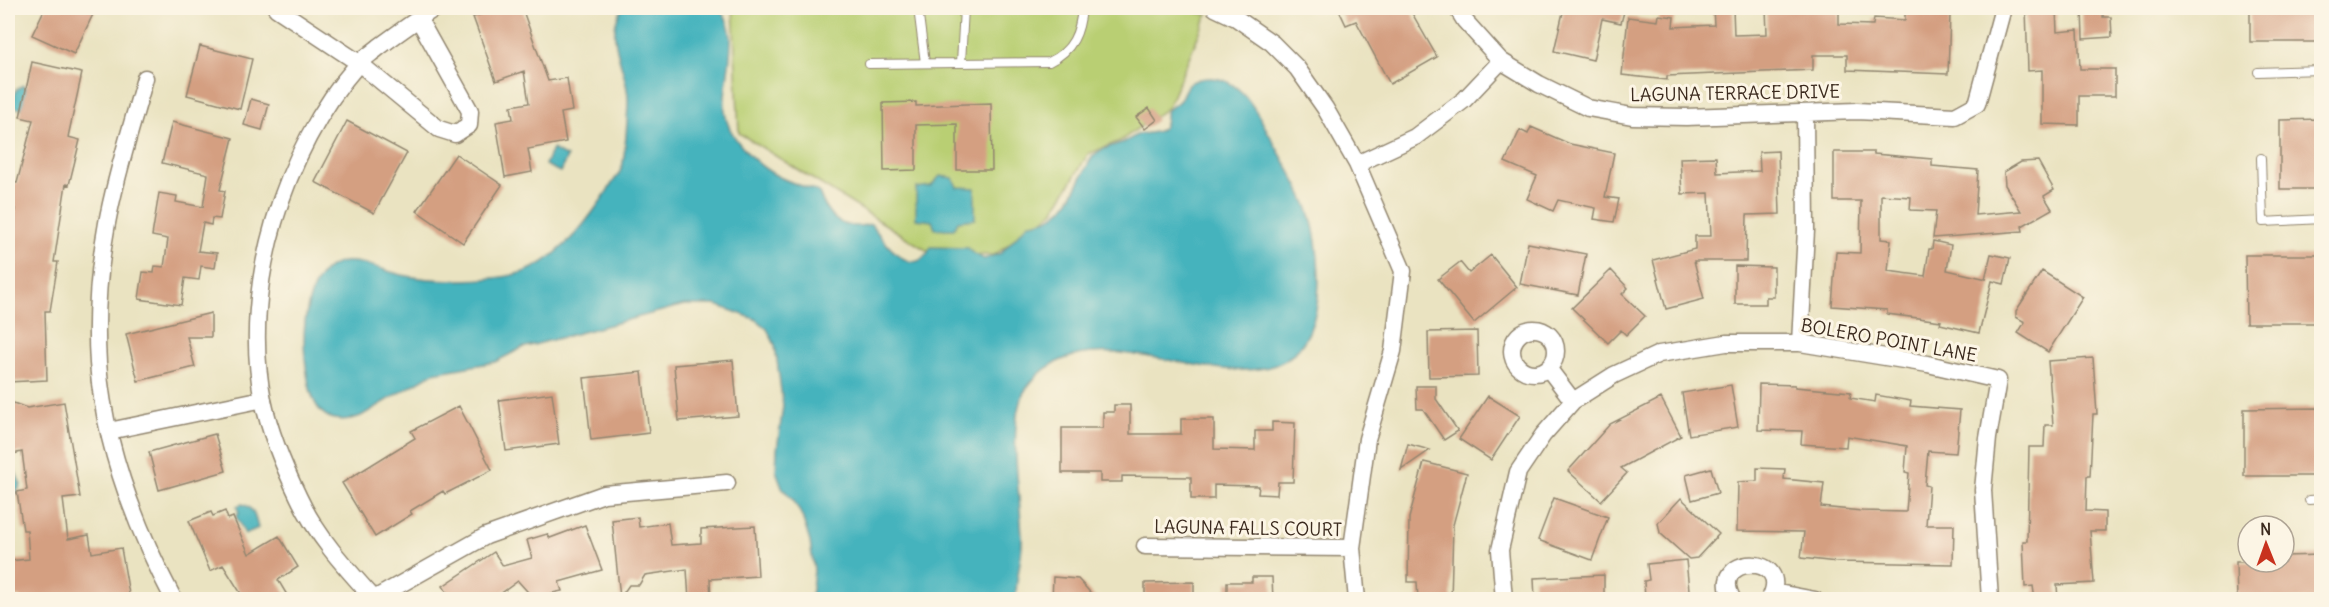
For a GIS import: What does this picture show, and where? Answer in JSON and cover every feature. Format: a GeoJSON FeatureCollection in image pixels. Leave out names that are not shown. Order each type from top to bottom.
{"type":"FeatureCollection","features":[{"type":"Feature","properties":{"kind":"street"},"geometry":{"type":"LineString","coordinates":[[276,8],[359,63],[439,129],[455,134],[469,124],[470,111],[418,18]]}},
{"type":"Feature","properties":{"kind":"street"},"geometry":{"type":"LineString","coordinates":[[435,8],[418,18],[359,63],[321,116],[292,171],[275,217],[261,278],[257,337],[263,399],[277,449],[299,500],[326,544],[375,599],[486,536],[604,494],[727,483]]}},
{"type":"Feature","properties":{"kind":"street"},"geometry":{"type":"LineString","coordinates":[[1215,8],[1236,18],[1272,43],[1297,68],[1325,108],[1357,164],[1403,271],[1393,351],[1367,439],[1352,548],[1357,600]]}},
{"type":"Feature","properties":{"kind":"street","name":"LAGUNA TERRACE DRIVE"},"geometry":{"type":"LineString","coordinates":[[1457,8],[1465,21],[1501,61],[1568,99],[1588,108],[1632,116],[1686,117],[1857,111],[1955,116],[1977,104],[2003,8]]}},
{"type":"Feature","properties":{"kind":"street"},"geometry":{"type":"LineString","coordinates":[[1357,164],[1415,137],[1464,100],[1501,61]]}},
{"type":"Feature","properties":{"kind":"street"},"geometry":{"type":"LineString","coordinates":[[145,78],[107,223],[99,297],[98,363],[109,431],[127,492],[150,556],[174,600]]}},
{"type":"Feature","properties":{"kind":"street"},"geometry":{"type":"LineString","coordinates":[[1800,343],[1806,230],[1805,113]]}},
{"type":"Feature","properties":{"kind":"street","name":"BOLERO POINT LANE"},"geometry":{"type":"LineString","coordinates":[[1504,600],[1500,550],[1518,472],[1543,435],[1573,401],[1614,375],[1659,354],[1726,343],[1800,343],[1928,364],[1998,380],[1988,438],[1983,490],[1990,600]]}},
{"type":"Feature","properties":{"kind":"street"},"geometry":{"type":"LineString","coordinates":[[1548,368],[1573,401]]}},
{"type":"Feature","properties":{"kind":"street"},"geometry":{"type":"LineString","coordinates":[[109,431],[263,399]]}},
{"type":"Feature","properties":{"kind":"street","name":"LAGUNA FALLS COURT"},"geometry":{"type":"LineString","coordinates":[[1145,546],[1352,548]]}},
{"type":"Feature","properties":{"kind":"street"},"geometry":{"type":"LineString","coordinates":[[1733,600],[1728,591],[1730,576],[1735,570],[1748,563],[1755,563],[1768,571],[1772,577],[1771,596],[1815,600]]}},
{"type":"Feature","properties":{"kind":"lane"},"geometry":{"type":"LineString","coordinates":[[918,8],[925,63]]}},
{"type":"Feature","properties":{"kind":"lane"},"geometry":{"type":"LineString","coordinates":[[961,63],[964,8]]}},
{"type":"Feature","properties":{"kind":"lane"},"geometry":{"type":"LineString","coordinates":[[869,64],[1049,62],[1062,56],[1071,44],[1078,30],[1082,8]]}},
{"type":"Feature","properties":{"kind":"lane"},"geometry":{"type":"LineString","coordinates":[[2258,72],[2322,70]]}},
{"type":"Feature","properties":{"kind":"lane"},"geometry":{"type":"LineString","coordinates":[[2260,158],[2263,222],[2322,219]]}},
{"type":"Feature","properties":{"kind":"lane"},"geometry":{"type":"LineString","coordinates":[[2309,500],[2322,499]]}},
{"type":"Feature","properties":{"kind":"green space"},"geometry":{"type":"Polygon","coordinates":[[[733,8],[1182,8],[1207,15],[1168,107],[1120,141],[1088,154],[1053,212],[994,255],[934,255],[739,133],[733,8]]]}},
{"type":"Feature","properties":{"kind":"water"},"geometry":{"type":"Polygon","coordinates":[[[623,8],[716,8],[725,17],[730,28],[725,112],[731,130],[742,147],[772,173],[819,192],[827,209],[838,221],[852,226],[871,224],[899,256],[916,261],[924,257],[931,247],[968,248],[984,259],[1001,253],[1029,223],[1050,218],[1065,206],[1090,160],[1096,154],[1137,135],[1156,132],[1163,128],[1166,111],[1180,100],[1193,81],[1221,79],[1239,90],[1259,116],[1299,188],[1311,217],[1318,257],[1318,298],[1316,310],[1298,350],[1268,367],[1230,370],[1141,355],[1097,353],[1057,362],[1026,389],[1020,403],[1016,440],[1022,541],[1016,599],[811,599],[814,570],[810,542],[802,516],[794,501],[783,489],[776,471],[783,406],[775,345],[767,329],[755,319],[716,305],[684,305],[522,348],[495,362],[433,373],[361,416],[346,420],[333,419],[324,414],[317,406],[309,385],[304,331],[314,287],[321,275],[331,266],[351,262],[402,275],[449,280],[487,279],[520,273],[533,268],[556,253],[594,210],[620,172],[623,162],[628,99],[615,41],[615,30],[617,19],[623,8]]]}},
{"type":"Feature","properties":{"kind":"water"},"geometry":{"type":"Polygon","coordinates":[[[23,85],[28,92],[21,109],[14,107],[13,101],[16,90],[23,85]]]}},
{"type":"Feature","properties":{"kind":"water"},"geometry":{"type":"Polygon","coordinates":[[[552,149],[567,157],[560,172],[545,165],[552,149]]]}},
{"type":"Feature","properties":{"kind":"water"},"geometry":{"type":"Polygon","coordinates":[[[940,176],[953,178],[957,187],[975,188],[975,219],[958,221],[954,229],[935,229],[932,221],[916,219],[916,188],[931,186],[940,176]]]}},
{"type":"Feature","properties":{"kind":"water"},"geometry":{"type":"Polygon","coordinates":[[[13,466],[21,485],[15,494],[8,497],[8,467],[13,466]]]}},
{"type":"Feature","properties":{"kind":"water"},"geometry":{"type":"Polygon","coordinates":[[[242,504],[252,510],[258,528],[245,534],[236,516],[239,514],[237,506],[242,504]]]}},
{"type":"Feature","properties":{"kind":"building"},"geometry":{"type":"Polygon","coordinates":[[[45,8],[96,8],[74,54],[32,35],[45,8]]]}},
{"type":"Feature","properties":{"kind":"building"},"geometry":{"type":"Polygon","coordinates":[[[501,8],[522,8],[548,81],[567,78],[572,111],[561,113],[566,142],[528,149],[532,172],[505,177],[496,122],[513,119],[511,106],[529,103],[524,71],[496,81],[473,17],[501,8]]]}},
{"type":"Feature","properties":{"kind":"building"},"geometry":{"type":"Polygon","coordinates":[[[1338,8],[1409,8],[1437,57],[1390,84],[1356,21],[1346,25],[1338,8]]]}},
{"type":"Feature","properties":{"kind":"building"},"geometry":{"type":"Polygon","coordinates":[[[1564,8],[1579,11],[1580,8],[1625,8],[1621,23],[1602,19],[1593,60],[1554,51],[1564,8]]]}},
{"type":"Feature","properties":{"kind":"building"},"geometry":{"type":"Polygon","coordinates":[[[1713,8],[1733,8],[1734,35],[1767,34],[1766,8],[1839,8],[1839,24],[1873,25],[1874,18],[1905,20],[1905,13],[1950,14],[1948,74],[1847,70],[1847,55],[1813,55],[1813,70],[1667,76],[1667,80],[1622,75],[1628,17],[1658,21],[1659,15],[1674,17],[1673,27],[1714,25],[1713,8]]]}},
{"type":"Feature","properties":{"kind":"building"},"geometry":{"type":"Polygon","coordinates":[[[2026,8],[2056,8],[2057,32],[2078,30],[2080,69],[2115,69],[2115,96],[2079,96],[2079,125],[2042,124],[2042,70],[2028,71],[2026,8]]]}},
{"type":"Feature","properties":{"kind":"building"},"geometry":{"type":"Polygon","coordinates":[[[2082,8],[2103,8],[2103,17],[2111,17],[2112,37],[2083,39],[2082,8]]]}},
{"type":"Feature","properties":{"kind":"building"},"geometry":{"type":"Polygon","coordinates":[[[2250,8],[2322,8],[2322,42],[2250,42],[2250,8]]]}},
{"type":"Feature","properties":{"kind":"building"},"geometry":{"type":"Polygon","coordinates":[[[200,46],[252,59],[240,109],[187,95],[200,46]]]}},
{"type":"Feature","properties":{"kind":"building"},"geometry":{"type":"Polygon","coordinates":[[[32,62],[82,73],[68,137],[80,140],[69,185],[66,184],[54,262],[58,262],[50,311],[45,311],[47,380],[8,382],[8,258],[15,209],[8,208],[8,183],[17,183],[33,120],[20,117],[32,62]]]}},
{"type":"Feature","properties":{"kind":"building"},"geometry":{"type":"Polygon","coordinates":[[[251,99],[269,104],[262,130],[244,125],[251,99]]]}},
{"type":"Feature","properties":{"kind":"building"},"geometry":{"type":"Polygon","coordinates":[[[916,102],[916,106],[991,103],[992,170],[957,170],[957,124],[916,125],[916,170],[884,171],[883,103],[916,102]]]}},
{"type":"Feature","properties":{"kind":"building"},"geometry":{"type":"Polygon","coordinates":[[[1149,108],[1157,120],[1145,129],[1136,117],[1149,108]]]}},
{"type":"Feature","properties":{"kind":"building"},"geometry":{"type":"Polygon","coordinates":[[[2322,119],[2322,189],[2280,189],[2280,120],[2322,119]]]}},
{"type":"Feature","properties":{"kind":"building"},"geometry":{"type":"Polygon","coordinates":[[[347,121],[407,153],[374,213],[315,182],[347,121]]]}},
{"type":"Feature","properties":{"kind":"building"},"geometry":{"type":"Polygon","coordinates":[[[172,122],[233,138],[220,190],[225,191],[220,219],[212,218],[211,225],[203,223],[198,251],[217,253],[215,268],[201,266],[199,280],[185,278],[181,305],[139,299],[143,272],[154,273],[155,266],[164,267],[168,239],[152,236],[159,193],[177,196],[176,202],[203,207],[208,174],[162,163],[172,122]]]}},
{"type":"Feature","properties":{"kind":"building"},"geometry":{"type":"Polygon","coordinates":[[[1531,127],[1570,144],[1614,153],[1605,197],[1619,199],[1614,222],[1594,219],[1596,208],[1558,200],[1553,211],[1527,199],[1537,176],[1505,162],[1520,130],[1528,134],[1531,127]]]}},
{"type":"Feature","properties":{"kind":"building"},"geometry":{"type":"Polygon","coordinates":[[[1778,151],[1780,214],[1747,215],[1746,261],[1694,261],[1704,299],[1666,309],[1653,260],[1695,249],[1695,236],[1711,236],[1709,193],[1682,194],[1680,158],[1716,157],[1717,173],[1760,171],[1759,152],[1778,151]]]}},
{"type":"Feature","properties":{"kind":"building"},"geometry":{"type":"Polygon","coordinates":[[[1834,152],[1874,152],[1874,154],[1932,159],[1932,166],[1978,170],[1975,215],[2021,211],[2005,185],[2004,172],[2021,162],[2038,161],[2054,190],[2044,196],[2052,209],[2022,226],[2023,231],[1933,238],[1936,211],[1910,210],[1911,197],[1881,195],[1881,239],[1891,240],[1888,271],[1925,276],[1929,249],[1932,249],[1933,241],[1951,245],[1947,270],[1985,279],[1991,254],[2010,258],[2004,284],[1992,281],[1979,333],[1940,324],[1941,321],[1887,314],[1887,310],[1832,306],[1836,252],[1860,253],[1861,201],[1834,201],[1834,152]]]}},
{"type":"Feature","properties":{"kind":"building"},"geometry":{"type":"Polygon","coordinates":[[[456,154],[502,185],[463,243],[417,211],[456,154]]]}},
{"type":"Feature","properties":{"kind":"building"},"geometry":{"type":"Polygon","coordinates":[[[1528,243],[1586,254],[1578,295],[1520,284],[1528,243]]]}},
{"type":"Feature","properties":{"kind":"building"},"geometry":{"type":"Polygon","coordinates":[[[1491,255],[1517,287],[1474,323],[1438,279],[1460,262],[1469,273],[1491,255]]]}},
{"type":"Feature","properties":{"kind":"building"},"geometry":{"type":"Polygon","coordinates":[[[2245,255],[2322,255],[2322,323],[2246,323],[2245,255]]]}},
{"type":"Feature","properties":{"kind":"building"},"geometry":{"type":"Polygon","coordinates":[[[1735,266],[1774,267],[1774,297],[1766,297],[1766,304],[1735,304],[1735,266]]]}},
{"type":"Feature","properties":{"kind":"building"},"geometry":{"type":"Polygon","coordinates":[[[1611,270],[1628,288],[1622,294],[1645,316],[1626,335],[1621,330],[1608,343],[1572,308],[1611,270]]]}},
{"type":"Feature","properties":{"kind":"building"},"geometry":{"type":"Polygon","coordinates":[[[2042,271],[2083,297],[2048,352],[2018,333],[2025,322],[2016,317],[2016,311],[2042,271]]]}},
{"type":"Feature","properties":{"kind":"building"},"geometry":{"type":"Polygon","coordinates":[[[211,313],[211,337],[187,337],[195,367],[138,381],[126,334],[211,313]]]}},
{"type":"Feature","properties":{"kind":"building"},"geometry":{"type":"Polygon","coordinates":[[[1477,331],[1478,376],[1429,377],[1428,332],[1477,331]]]}},
{"type":"Feature","properties":{"kind":"building"},"geometry":{"type":"Polygon","coordinates":[[[2093,358],[2097,414],[2093,414],[2086,511],[2105,512],[2105,531],[2090,531],[2094,583],[2057,585],[2058,600],[2035,600],[2033,586],[2025,587],[2023,541],[2027,541],[2029,447],[2044,447],[2045,425],[2053,425],[2048,361],[2093,358]]]}},
{"type":"Feature","properties":{"kind":"building"},"geometry":{"type":"Polygon","coordinates":[[[733,360],[738,416],[679,421],[674,365],[733,360]]]}},
{"type":"Feature","properties":{"kind":"building"},"geometry":{"type":"Polygon","coordinates":[[[642,372],[649,433],[591,440],[584,378],[642,372]]]}},
{"type":"Feature","properties":{"kind":"building"},"geometry":{"type":"Polygon","coordinates":[[[1759,384],[1795,385],[1795,387],[1851,392],[1850,398],[1875,402],[1876,395],[1911,401],[1910,406],[1960,410],[1956,453],[1928,451],[1925,485],[1929,486],[1926,525],[1954,525],[1953,564],[1837,562],[1801,558],[1804,532],[1737,531],[1738,482],[1757,481],[1757,468],[1785,469],[1784,479],[1824,483],[1821,507],[1906,512],[1909,473],[1905,472],[1907,446],[1847,436],[1846,447],[1801,444],[1802,431],[1758,430],[1759,384]]]}},
{"type":"Feature","properties":{"kind":"building"},"geometry":{"type":"Polygon","coordinates":[[[1731,385],[1738,427],[1689,435],[1682,393],[1731,385]]]}},
{"type":"Feature","properties":{"kind":"building"},"geometry":{"type":"Polygon","coordinates":[[[1416,386],[1436,386],[1436,399],[1458,431],[1444,440],[1423,409],[1417,409],[1416,386]]]}},
{"type":"Feature","properties":{"kind":"building"},"geometry":{"type":"Polygon","coordinates":[[[552,393],[559,444],[506,451],[499,400],[552,393]]]}},
{"type":"Feature","properties":{"kind":"building"},"geometry":{"type":"Polygon","coordinates":[[[1488,396],[1520,416],[1491,460],[1459,439],[1488,396]]]}},
{"type":"Feature","properties":{"kind":"building"},"geometry":{"type":"Polygon","coordinates":[[[1661,398],[1681,436],[1621,468],[1627,473],[1601,501],[1568,471],[1610,424],[1661,398]]]}},
{"type":"Feature","properties":{"kind":"building"},"geometry":{"type":"Polygon","coordinates":[[[8,401],[27,408],[64,402],[80,497],[63,499],[68,539],[89,535],[92,553],[121,548],[130,600],[20,600],[20,597],[8,598],[8,561],[29,559],[27,530],[23,530],[17,492],[27,490],[22,452],[8,455],[8,401]]]}},
{"type":"Feature","properties":{"kind":"building"},"geometry":{"type":"Polygon","coordinates":[[[1114,405],[1130,405],[1130,434],[1181,434],[1181,419],[1214,419],[1214,449],[1255,450],[1255,431],[1272,431],[1272,422],[1295,423],[1293,482],[1278,482],[1277,495],[1258,494],[1259,486],[1214,485],[1214,499],[1191,499],[1191,477],[1122,476],[1122,482],[1100,482],[1100,473],[1062,473],[1062,428],[1103,428],[1103,412],[1114,412],[1114,405]]]}},
{"type":"Feature","properties":{"kind":"building"},"geometry":{"type":"Polygon","coordinates":[[[459,406],[492,470],[445,494],[443,491],[410,511],[412,514],[375,537],[342,483],[415,438],[411,431],[459,406]]]}},
{"type":"Feature","properties":{"kind":"building"},"geometry":{"type":"Polygon","coordinates":[[[2322,408],[2322,476],[2244,476],[2244,409],[2322,408]]]}},
{"type":"Feature","properties":{"kind":"building"},"geometry":{"type":"Polygon","coordinates":[[[215,434],[226,471],[159,490],[149,452],[215,434]]]}},
{"type":"Feature","properties":{"kind":"building"},"geometry":{"type":"Polygon","coordinates":[[[1408,444],[1430,450],[1401,470],[1408,444]]]}},
{"type":"Feature","properties":{"kind":"building"},"geometry":{"type":"Polygon","coordinates":[[[1424,462],[1467,473],[1453,525],[1451,600],[1418,600],[1417,582],[1408,582],[1409,518],[1424,462]]]}},
{"type":"Feature","properties":{"kind":"building"},"geometry":{"type":"Polygon","coordinates":[[[1711,468],[1718,493],[1692,500],[1686,475],[1711,468]]]}},
{"type":"Feature","properties":{"kind":"building"},"geometry":{"type":"Polygon","coordinates":[[[1554,498],[1608,517],[1592,560],[1538,540],[1554,498]]]}},
{"type":"Feature","properties":{"kind":"building"},"geometry":{"type":"Polygon","coordinates":[[[1681,498],[1719,534],[1697,558],[1689,559],[1660,533],[1658,523],[1681,498]]]}},
{"type":"Feature","properties":{"kind":"building"},"geometry":{"type":"Polygon","coordinates":[[[225,511],[228,519],[233,517],[249,554],[279,536],[298,567],[278,580],[290,600],[245,600],[223,565],[210,571],[189,521],[211,512],[213,516],[225,511]]]}},
{"type":"Feature","properties":{"kind":"building"},"geometry":{"type":"Polygon","coordinates":[[[638,517],[639,527],[668,523],[671,545],[701,543],[701,529],[755,526],[758,576],[710,579],[711,600],[689,600],[687,569],[645,575],[639,585],[629,585],[620,598],[612,520],[638,517]]]}},
{"type":"Feature","properties":{"kind":"building"},"geometry":{"type":"Polygon","coordinates":[[[585,525],[602,570],[559,582],[562,591],[552,593],[554,600],[535,600],[518,581],[492,600],[452,600],[443,586],[494,552],[503,566],[532,558],[527,540],[547,534],[550,538],[585,525]]]}},
{"type":"Feature","properties":{"kind":"building"},"geometry":{"type":"Polygon","coordinates":[[[2322,555],[2322,600],[2237,600],[2236,574],[2296,574],[2296,556],[2322,555]]]}},
{"type":"Feature","properties":{"kind":"building"},"geometry":{"type":"Polygon","coordinates":[[[1686,560],[1690,600],[1645,600],[1644,581],[1649,580],[1647,564],[1686,560]]]}},
{"type":"Feature","properties":{"kind":"building"},"geometry":{"type":"Polygon","coordinates":[[[1604,575],[1604,600],[1535,600],[1534,578],[1604,575]]]}},
{"type":"Feature","properties":{"kind":"building"},"geometry":{"type":"Polygon","coordinates":[[[1053,577],[1078,579],[1097,600],[1052,600],[1053,577]]]}},
{"type":"Feature","properties":{"kind":"building"},"geometry":{"type":"Polygon","coordinates":[[[1252,577],[1272,577],[1273,600],[1227,600],[1227,582],[1252,582],[1252,577]]]}},
{"type":"Feature","properties":{"kind":"building"},"geometry":{"type":"Polygon","coordinates":[[[1194,582],[1194,600],[1145,600],[1145,583],[1194,582]]]}}]}
